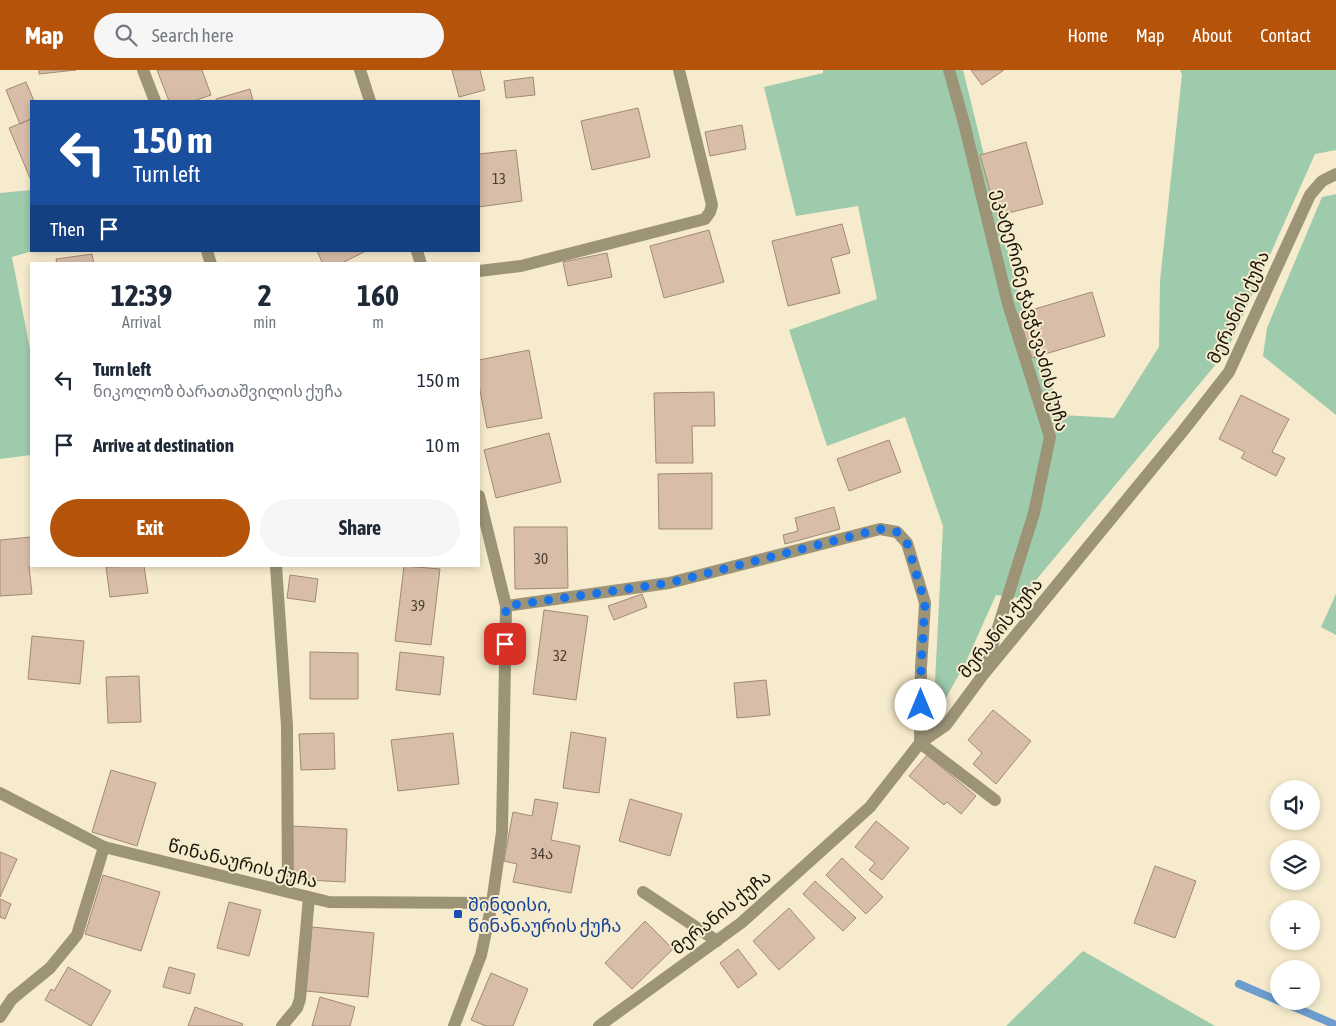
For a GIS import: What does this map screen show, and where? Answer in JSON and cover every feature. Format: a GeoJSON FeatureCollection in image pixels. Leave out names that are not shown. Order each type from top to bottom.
{"type":"FeatureCollection","features":[{"type":"Feature","properties":{"kind":"street"},"geometry":{"type":"LineString","coordinates":[[143,70],[155,100]]}},
{"type":"Feature","properties":{"kind":"street"},"geometry":{"type":"LineString","coordinates":[[360,70],[370,100]]}},
{"type":"Feature","properties":{"kind":"street"},"geometry":{"type":"LineString","coordinates":[[480,271],[520,266],[705,219],[712,205],[679,70]]}},
{"type":"Feature","properties":{"kind":"street","name":"ეკატერინე ჭავჭავაძის ქუჩა"},"geometry":{"type":"LineString","coordinates":[[949,70],[964,123],[1008,304],[1050,436],[1034,513],[983,675]]}},
{"type":"Feature","properties":{"kind":"street","name":"მერანის ქუჩა"},"geometry":{"type":"LineString","coordinates":[[599,1026],[741,923],[870,807],[920,743],[946,725],[983,675],[1229,372],[1310,195],[1322,181],[1336,174]]}},
{"type":"Feature","properties":{"kind":"street"},"geometry":{"type":"LineString","coordinates":[[454,1026],[480,955],[492,903],[502,832],[506,606],[480,500]]}},
{"type":"Feature","properties":{"kind":"street"},"geometry":{"type":"LineString","coordinates":[[506,606],[669,583],[880,529],[897,532],[907,543],[925,603],[921,667],[920,743],[995,800]]}},
{"type":"Feature","properties":{"kind":"street"},"geometry":{"type":"LineString","coordinates":[[276,567],[287,726],[288,892]]}},
{"type":"Feature","properties":{"kind":"street","name":"წინანაურის ქუჩა"},"geometry":{"type":"LineString","coordinates":[[0,793],[104,847],[329,902],[492,903]]}},
{"type":"Feature","properties":{"kind":"street"},"geometry":{"type":"LineString","coordinates":[[0,1017],[12,1000],[50,968],[76,935],[104,847]]}},
{"type":"Feature","properties":{"kind":"street"},"geometry":{"type":"LineString","coordinates":[[643,892],[717,940]]}},
{"type":"Feature","properties":{"kind":"street"},"geometry":{"type":"LineString","coordinates":[[282,1026],[296,1008],[300,999],[309,897]]}},
{"type":"Feature","properties":{"kind":"green space"},"geometry":{"type":"Polygon","coordinates":[[[823,70],[963,70],[1019,297],[1063,415],[1114,418],[1159,347],[1160,281],[1182,75],[1180,70],[1336,70],[1336,150],[1315,154],[1227,351],[1021,598],[996,595],[965,664],[933,721],[943,526],[905,417],[827,446],[789,330],[877,299],[858,206],[796,216],[764,87],[823,73],[823,70]]]}},
{"type":"Feature","properties":{"kind":"green space"},"geometry":{"type":"Polygon","coordinates":[[[30,190],[30,252],[12,257],[30,349],[30,455],[0,459],[0,193],[30,190]]]}},
{"type":"Feature","properties":{"kind":"green space"},"geometry":{"type":"Polygon","coordinates":[[[1336,194],[1336,415],[1263,356],[1267,328],[1322,197],[1336,194]]]}},
{"type":"Feature","properties":{"kind":"green space"},"geometry":{"type":"Polygon","coordinates":[[[1336,594],[1336,635],[1321,627],[1336,594]]]}},
{"type":"Feature","properties":{"kind":"green space"},"geometry":{"type":"Polygon","coordinates":[[[1083,951],[1215,1026],[1006,1026],[1083,951]]]}},
{"type":"Feature","properties":{"kind":"building"},"geometry":{"type":"Polygon","coordinates":[[[39,70],[76,70],[39,74],[39,70]]]}},
{"type":"Feature","properties":{"kind":"building"},"geometry":{"type":"Polygon","coordinates":[[[157,70],[202,70],[211,95],[197,100],[169,100],[157,70]]]}},
{"type":"Feature","properties":{"kind":"building"},"geometry":{"type":"Polygon","coordinates":[[[452,70],[480,70],[485,90],[459,97],[452,70]]]}},
{"type":"Feature","properties":{"kind":"building"},"geometry":{"type":"Polygon","coordinates":[[[971,70],[1004,70],[982,85],[971,70]]]}},
{"type":"Feature","properties":{"kind":"building"},"geometry":{"type":"Polygon","coordinates":[[[533,77],[535,95],[506,98],[504,81],[533,77]]]}},
{"type":"Feature","properties":{"kind":"building"},"geometry":{"type":"Polygon","coordinates":[[[26,82],[34,100],[30,100],[30,119],[20,124],[6,90],[26,82]]]}},
{"type":"Feature","properties":{"kind":"building"},"geometry":{"type":"Polygon","coordinates":[[[250,89],[253,100],[216,100],[250,89]]]}},
{"type":"Feature","properties":{"kind":"building"},"geometry":{"type":"Polygon","coordinates":[[[638,108],[650,157],[592,170],[581,121],[638,108]]]}},
{"type":"Feature","properties":{"kind":"building"},"geometry":{"type":"Polygon","coordinates":[[[30,119],[30,178],[9,128],[30,119]]]}},
{"type":"Feature","properties":{"kind":"building"},"geometry":{"type":"Polygon","coordinates":[[[742,125],[746,149],[710,156],[705,132],[742,125]]]}},
{"type":"Feature","properties":{"kind":"building"},"geometry":{"type":"Polygon","coordinates":[[[1026,142],[1043,204],[997,216],[980,155],[1026,142]]]}},
{"type":"Feature","properties":{"kind":"building"},"geometry":{"type":"Polygon","coordinates":[[[516,150],[522,201],[480,207],[480,154],[516,150]]]}},
{"type":"Feature","properties":{"kind":"building"},"geometry":{"type":"Polygon","coordinates":[[[842,224],[850,253],[831,258],[840,293],[788,306],[772,241],[842,224]]]}},
{"type":"Feature","properties":{"kind":"building"},"geometry":{"type":"Polygon","coordinates":[[[709,230],[724,282],[664,298],[650,246],[709,230]]]}},
{"type":"Feature","properties":{"kind":"building"},"geometry":{"type":"Polygon","coordinates":[[[317,252],[364,252],[344,262],[322,262],[317,252]]]}},
{"type":"Feature","properties":{"kind":"building"},"geometry":{"type":"Polygon","coordinates":[[[607,253],[612,277],[568,286],[563,262],[607,253]]]}},
{"type":"Feature","properties":{"kind":"building"},"geometry":{"type":"Polygon","coordinates":[[[92,254],[94,262],[57,262],[56,259],[92,254]]]}},
{"type":"Feature","properties":{"kind":"building"},"geometry":{"type":"Polygon","coordinates":[[[1092,292],[1105,336],[1032,358],[1018,314],[1092,292]]]}},
{"type":"Feature","properties":{"kind":"building"},"geometry":{"type":"Polygon","coordinates":[[[529,350],[542,418],[487,428],[480,390],[480,360],[529,350]]]}},
{"type":"Feature","properties":{"kind":"building"},"geometry":{"type":"Polygon","coordinates":[[[714,392],[715,426],[692,426],[693,463],[656,463],[654,393],[714,392]]]}},
{"type":"Feature","properties":{"kind":"building"},"geometry":{"type":"Polygon","coordinates":[[[1241,395],[1289,419],[1272,452],[1285,458],[1276,476],[1241,458],[1245,452],[1219,439],[1241,395]]]}},
{"type":"Feature","properties":{"kind":"building"},"geometry":{"type":"Polygon","coordinates":[[[549,433],[561,482],[496,498],[484,450],[549,433]]]}},
{"type":"Feature","properties":{"kind":"building"},"geometry":{"type":"Polygon","coordinates":[[[889,440],[901,472],[849,491],[837,459],[889,440]]]}},
{"type":"Feature","properties":{"kind":"building"},"geometry":{"type":"Polygon","coordinates":[[[712,473],[712,529],[659,529],[658,474],[712,473]]]}},
{"type":"Feature","properties":{"kind":"building"},"geometry":{"type":"Polygon","coordinates":[[[834,507],[840,529],[785,544],[783,535],[798,531],[795,518],[834,507]]]}},
{"type":"Feature","properties":{"kind":"building"},"geometry":{"type":"Polygon","coordinates":[[[514,527],[567,527],[568,588],[515,589],[514,527]]]}},
{"type":"Feature","properties":{"kind":"building"},"geometry":{"type":"Polygon","coordinates":[[[30,537],[29,566],[32,594],[0,596],[0,540],[30,537]]]}},
{"type":"Feature","properties":{"kind":"building"},"geometry":{"type":"Polygon","coordinates":[[[106,567],[144,567],[148,593],[110,597],[106,567]]]}},
{"type":"Feature","properties":{"kind":"building"},"geometry":{"type":"Polygon","coordinates":[[[404,567],[440,569],[431,645],[395,641],[404,567]]]}},
{"type":"Feature","properties":{"kind":"building"},"geometry":{"type":"Polygon","coordinates":[[[290,575],[318,579],[315,602],[287,598],[290,575]]]}},
{"type":"Feature","properties":{"kind":"building"},"geometry":{"type":"Polygon","coordinates":[[[642,594],[647,607],[614,620],[608,606],[642,594]]]}},
{"type":"Feature","properties":{"kind":"building"},"geometry":{"type":"Polygon","coordinates":[[[544,610],[588,616],[576,700],[533,694],[544,610]]]}},
{"type":"Feature","properties":{"kind":"building"},"geometry":{"type":"Polygon","coordinates":[[[32,636],[84,641],[80,684],[28,679],[32,636]]]}},
{"type":"Feature","properties":{"kind":"building"},"geometry":{"type":"Polygon","coordinates":[[[310,652],[358,653],[358,699],[310,699],[310,652]]]}},
{"type":"Feature","properties":{"kind":"building"},"geometry":{"type":"Polygon","coordinates":[[[400,652],[444,657],[440,695],[396,690],[400,652]]]}},
{"type":"Feature","properties":{"kind":"building"},"geometry":{"type":"Polygon","coordinates":[[[139,676],[141,722],[108,723],[106,677],[139,676]]]}},
{"type":"Feature","properties":{"kind":"building"},"geometry":{"type":"Polygon","coordinates":[[[766,680],[770,715],[737,718],[734,683],[766,680]]]}},
{"type":"Feature","properties":{"kind":"building"},"geometry":{"type":"Polygon","coordinates":[[[993,710],[1031,741],[996,784],[973,764],[982,753],[968,740],[993,710]]]}},
{"type":"Feature","properties":{"kind":"building"},"geometry":{"type":"Polygon","coordinates":[[[571,732],[606,738],[599,793],[563,788],[571,732]]]}},
{"type":"Feature","properties":{"kind":"building"},"geometry":{"type":"Polygon","coordinates":[[[334,733],[335,769],[301,770],[299,734],[334,733]]]}},
{"type":"Feature","properties":{"kind":"building"},"geometry":{"type":"Polygon","coordinates":[[[453,733],[459,784],[398,791],[391,740],[453,733]]]}},
{"type":"Feature","properties":{"kind":"building"},"geometry":{"type":"Polygon","coordinates":[[[927,755],[976,796],[961,814],[947,802],[944,805],[909,776],[927,755]]]}},
{"type":"Feature","properties":{"kind":"building"},"geometry":{"type":"Polygon","coordinates":[[[111,770],[156,783],[137,846],[92,832],[111,770]]]}},
{"type":"Feature","properties":{"kind":"building"},"geometry":{"type":"Polygon","coordinates":[[[535,799],[558,803],[551,840],[580,846],[571,893],[513,882],[517,864],[504,861],[513,812],[532,816],[535,799]]]}},
{"type":"Feature","properties":{"kind":"building"},"geometry":{"type":"Polygon","coordinates":[[[630,799],[682,814],[670,856],[619,841],[630,799]]]}},
{"type":"Feature","properties":{"kind":"building"},"geometry":{"type":"Polygon","coordinates":[[[876,821],[909,848],[882,880],[869,870],[875,863],[855,847],[876,821]]]}},
{"type":"Feature","properties":{"kind":"building"},"geometry":{"type":"Polygon","coordinates":[[[291,826],[347,829],[345,882],[288,879],[291,826]]]}},
{"type":"Feature","properties":{"kind":"building"},"geometry":{"type":"Polygon","coordinates":[[[0,852],[17,859],[0,897],[0,852]]]}},
{"type":"Feature","properties":{"kind":"building"},"geometry":{"type":"Polygon","coordinates":[[[842,858],[883,897],[866,914],[826,875],[842,858]]]}},
{"type":"Feature","properties":{"kind":"building"},"geometry":{"type":"Polygon","coordinates":[[[1155,866],[1196,881],[1175,938],[1134,923],[1155,866]]]}},
{"type":"Feature","properties":{"kind":"building"},"geometry":{"type":"Polygon","coordinates":[[[103,875],[160,892],[141,951],[85,934],[103,875]]]}},
{"type":"Feature","properties":{"kind":"building"},"geometry":{"type":"Polygon","coordinates":[[[815,881],[856,918],[843,931],[803,894],[815,881]]]}},
{"type":"Feature","properties":{"kind":"building"},"geometry":{"type":"Polygon","coordinates":[[[0,899],[11,904],[5,919],[0,917],[0,899]]]}},
{"type":"Feature","properties":{"kind":"building"},"geometry":{"type":"Polygon","coordinates":[[[229,902],[261,910],[249,956],[217,948],[229,902]]]}},
{"type":"Feature","properties":{"kind":"building"},"geometry":{"type":"Polygon","coordinates":[[[789,908],[815,938],[779,970],[753,941],[789,908]]]}},
{"type":"Feature","properties":{"kind":"building"},"geometry":{"type":"Polygon","coordinates":[[[645,921],[673,949],[632,989],[605,963],[645,921]]]}},
{"type":"Feature","properties":{"kind":"building"},"geometry":{"type":"Polygon","coordinates":[[[312,927],[374,933],[368,997],[306,991],[312,927]]]}},
{"type":"Feature","properties":{"kind":"building"},"geometry":{"type":"Polygon","coordinates":[[[738,949],[757,974],[738,988],[720,963],[738,949]]]}},
{"type":"Feature","properties":{"kind":"building"},"geometry":{"type":"Polygon","coordinates":[[[68,967],[111,991],[91,1026],[45,1000],[51,989],[54,991],[68,967]]]}},
{"type":"Feature","properties":{"kind":"building"},"geometry":{"type":"Polygon","coordinates":[[[169,967],[195,974],[190,994],[163,987],[169,967]]]}},
{"type":"Feature","properties":{"kind":"building"},"geometry":{"type":"Polygon","coordinates":[[[491,973],[528,989],[513,1026],[486,1026],[471,1020],[491,973]]]}},
{"type":"Feature","properties":{"kind":"building"},"geometry":{"type":"Polygon","coordinates":[[[320,997],[355,1007],[350,1026],[312,1026],[320,997]]]}},
{"type":"Feature","properties":{"kind":"building"},"geometry":{"type":"Polygon","coordinates":[[[195,1007],[243,1024],[242,1026],[188,1026],[195,1007]]]}},
{"type":"Feature","properties":{"kind":"waterway"},"geometry":{"type":"LineString","coordinates":[[1239,984],[1270,997]]}},
{"type":"Feature","properties":{"kind":"waterway"},"geometry":{"type":"LineString","coordinates":[[1301,1010],[1336,1025]]}},
{"type":"Feature","properties":{"kind":"place","name":"შინდისი, წინანაურის ქუჩა"},"geometry":{"type":"Point","coordinates":[458,914]}},
{"type":"Feature","properties":{"kind":"route"},"geometry":{"type":"LineString","coordinates":[[505,644],[506,606],[669,583],[880,529],[897,532],[907,543],[925,603],[921,705]]}}]}
